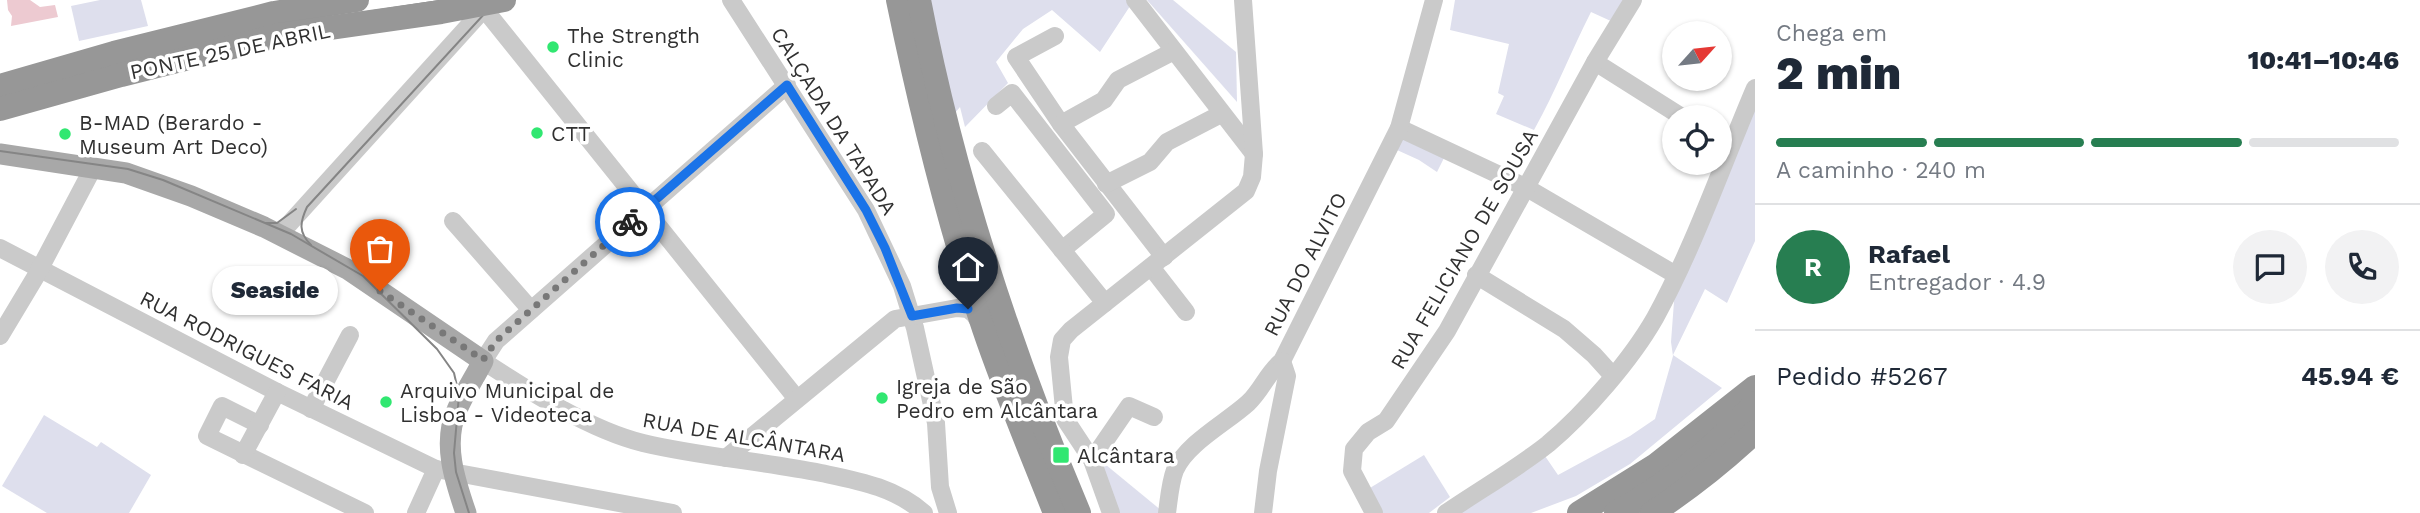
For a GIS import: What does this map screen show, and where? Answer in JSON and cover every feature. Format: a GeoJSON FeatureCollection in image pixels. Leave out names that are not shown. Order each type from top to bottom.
{"type":"FeatureCollection","features":[{"type":"Feature","properties":{"kind":"highway","name":"PONTE 25 DE ABRIL"},"geometry":{"type":"LineString","coordinates":[[0,86],[114,53],[274,13],[357,0]]}},
{"type":"Feature","properties":{"kind":"highway"},"geometry":{"type":"LineString","coordinates":[[898,0],[918,98],[984,328],[1055,513]]}},
{"type":"Feature","properties":{"kind":"highway"},"geometry":{"type":"LineString","coordinates":[[919,0],[957,169],[996,295],[1079,513]]}},
{"type":"Feature","properties":{"kind":"highway","name":"PONTE 25 DE ABRIL"},"geometry":{"type":"LineString","coordinates":[[0,109],[280,35],[441,12],[489,2]]}},
{"type":"Feature","properties":{"kind":"highway"},"geometry":{"type":"LineString","coordinates":[[1579,513],[1656,465],[1755,387]]}},
{"type":"Feature","properties":{"kind":"highway"},"geometry":{"type":"LineString","coordinates":[[1616,513],[1666,481],[1738,422],[1755,403]]}},
{"type":"Feature","properties":{"kind":"highway"},"geometry":{"type":"LineString","coordinates":[[1652,513],[1700,479],[1755,432]]}},
{"type":"Feature","properties":{"kind":"main road"},"geometry":{"type":"LineString","coordinates":[[0,154],[126,173],[191,196],[280,234],[349,270],[483,360],[455,402],[450,449],[444,470],[466,513]]}},
{"type":"Feature","properties":{"kind":"street","name":"CALÇADA DA TAPADA"},"geometry":{"type":"LineString","coordinates":[[731,0],[866,210],[885,248],[912,316],[936,423],[940,488],[948,513]]}},
{"type":"Feature","properties":{"kind":"street"},"geometry":{"type":"LineString","coordinates":[[1135,0],[1254,154]]}},
{"type":"Feature","properties":{"kind":"street"},"geometry":{"type":"LineString","coordinates":[[1111,513],[1092,460],[1065,419],[1059,356],[1062,340],[1071,330],[1246,191],[1252,177],[1254,154],[1243,0]]}},
{"type":"Feature","properties":{"kind":"street","name":"RUA DO ALVITO"},"geometry":{"type":"LineString","coordinates":[[1167,513],[1174,472],[1180,460],[1246,405],[1270,370],[1282,361],[1399,128],[1434,0]]}},
{"type":"Feature","properties":{"kind":"street","name":"RUA FELICIANO DE SOUSA"},"geometry":{"type":"LineString","coordinates":[[1374,513],[1352,471],[1354,449],[1368,432],[1386,421],[1447,331],[1595,62],[1633,0]]}},
{"type":"Feature","properties":{"kind":"street"},"geometry":{"type":"LineString","coordinates":[[280,234],[489,2],[645,209],[797,399]]}},
{"type":"Feature","properties":{"kind":"street"},"geometry":{"type":"LineString","coordinates":[[1055,36],[1016,57],[1158,262],[1186,313]]}},
{"type":"Feature","properties":{"kind":"street"},"geometry":{"type":"LineString","coordinates":[[1061,124],[1104,100],[1118,80],[1174,51]]}},
{"type":"Feature","properties":{"kind":"street"},"geometry":{"type":"LineString","coordinates":[[1595,62],[1663,105]]}},
{"type":"Feature","properties":{"kind":"street"},"geometry":{"type":"LineString","coordinates":[[483,360],[496,341],[787,85]]}},
{"type":"Feature","properties":{"kind":"street"},"geometry":{"type":"LineString","coordinates":[[1732,133],[1755,88]]}},
{"type":"Feature","properties":{"kind":"street"},"geometry":{"type":"LineString","coordinates":[[996,106],[1012,93],[1106,214],[1062,250]]}},
{"type":"Feature","properties":{"kind":"street"},"geometry":{"type":"LineString","coordinates":[[1106,184],[1150,162],[1167,142],[1221,114]]}},
{"type":"Feature","properties":{"kind":"street"},"geometry":{"type":"LineString","coordinates":[[1399,128],[1527,188],[1676,275]]}},
{"type":"Feature","properties":{"kind":"street"},"geometry":{"type":"LineString","coordinates":[[982,150],[1105,303]]}},
{"type":"Feature","properties":{"kind":"street"},"geometry":{"type":"LineString","coordinates":[[0,336],[39,270],[93,168]]}},
{"type":"Feature","properties":{"kind":"street"},"geometry":{"type":"LineString","coordinates":[[1446,513],[1547,444],[1613,376],[1653,321],[1676,275],[1714,175]]}},
{"type":"Feature","properties":{"kind":"street"},"geometry":{"type":"LineString","coordinates":[[453,221],[531,310]]}},
{"type":"Feature","properties":{"kind":"street","name":"RUA RODRIGUES FARIA"},"geometry":{"type":"LineString","coordinates":[[0,248],[277,392],[444,470],[673,513]]}},
{"type":"Feature","properties":{"kind":"street"},"geometry":{"type":"LineString","coordinates":[[1476,275],[1564,329],[1613,376]]}},
{"type":"Feature","properties":{"kind":"street"},"geometry":{"type":"LineString","coordinates":[[726,458],[895,319],[957,308],[968,309],[984,328]]}},
{"type":"Feature","properties":{"kind":"street"},"geometry":{"type":"LineString","coordinates":[[311,409],[350,335]]}},
{"type":"Feature","properties":{"kind":"street","name":"RUA DE ALCÂNTARA"},"geometry":{"type":"LineString","coordinates":[[483,360],[558,406],[630,439],[726,458],[773,463],[868,483],[895,493],[924,513]]}},
{"type":"Feature","properties":{"kind":"street"},"geometry":{"type":"LineString","coordinates":[[1263,513],[1268,471],[1287,376],[1282,361]]}},
{"type":"Feature","properties":{"kind":"street"},"geometry":{"type":"LineString","coordinates":[[243,455],[277,392]]}},
{"type":"Feature","properties":{"kind":"street"},"geometry":{"type":"LineString","coordinates":[[260,425],[222,406],[207,436],[365,513]]}},
{"type":"Feature","properties":{"kind":"street"},"geometry":{"type":"LineString","coordinates":[[1092,460],[1129,407],[1154,417]]}},
{"type":"Feature","properties":{"kind":"street"},"geometry":{"type":"LineString","coordinates":[[416,513],[444,470]]}},
{"type":"Feature","properties":{"kind":"shaded area"},"geometry":{"type":"Polygon","coordinates":[[[7,0],[30,0],[40,7],[55,5],[58,17],[11,26],[12,16],[7,0]]]}},
{"type":"Feature","properties":{"kind":"shaded area"},"geometry":{"type":"Polygon","coordinates":[[[100,0],[141,0],[148,26],[79,41],[71,6],[100,0]]]}},
{"type":"Feature","properties":{"kind":"shaded area"},"geometry":{"type":"Polygon","coordinates":[[[909,0],[1134,0],[1100,52],[1052,10],[1023,29],[996,62],[1008,83],[965,127],[960,107],[938,133],[909,0]]]}},
{"type":"Feature","properties":{"kind":"shaded area"},"geometry":{"type":"Polygon","coordinates":[[[1147,0],[1173,0],[1236,52],[1237,102],[1147,0]]]}},
{"type":"Feature","properties":{"kind":"shaded area"},"geometry":{"type":"Polygon","coordinates":[[[1455,0],[1626,0],[1613,22],[1591,12],[1534,130],[1496,114],[1504,96],[1498,93],[1509,44],[1450,30],[1455,0]]]}},
{"type":"Feature","properties":{"kind":"shaded area"},"geometry":{"type":"Polygon","coordinates":[[[1755,97],[1755,241],[1727,303],[1705,289],[1673,355],[1722,388],[1630,464],[1576,496],[1531,513],[1459,513],[1545,456],[1558,475],[1630,436],[1655,419],[1673,356],[1671,342],[1676,275],[1720,175],[1732,175],[1732,149],[1755,97]]]}},
{"type":"Feature","properties":{"kind":"shaded area"},"geometry":{"type":"Polygon","coordinates":[[[1402,138],[1445,156],[1437,172],[1397,150],[1402,138]]]}},
{"type":"Feature","properties":{"kind":"shaded area"},"geometry":{"type":"Polygon","coordinates":[[[44,415],[97,447],[101,442],[151,475],[129,513],[47,513],[2,486],[44,415]]]}},
{"type":"Feature","properties":{"kind":"shaded area"},"geometry":{"type":"Polygon","coordinates":[[[1424,455],[1450,497],[1429,513],[1380,513],[1365,491],[1424,455]]]}},
{"type":"Feature","properties":{"kind":"shaded area"},"geometry":{"type":"Polygon","coordinates":[[[1100,460],[1162,511],[1162,513],[1119,513],[1100,460]]]}},
{"type":"Feature","properties":{"kind":"tram line"},"geometry":{"type":"LineString","coordinates":[[311,245],[301,227],[307,207],[497,0]]}},
{"type":"Feature","properties":{"kind":"tram line"},"geometry":{"type":"LineString","coordinates":[[0,151],[128,169],[163,180],[291,234],[363,276],[437,349],[454,373],[459,395],[454,453],[456,472],[469,513]]}},
{"type":"Feature","properties":{"kind":"tram line"},"geometry":{"type":"LineString","coordinates":[[266,223],[277,223],[296,209]]}},
{"type":"Feature","properties":{"kind":"railway"},"geometry":{"type":"LineString","coordinates":[[0,101],[278,28],[462,0]]}},
{"type":"Feature","properties":{"kind":"way so far"},"geometry":{"type":"LineString","coordinates":[[380,291],[483,360],[496,341],[630,222]]}},
{"type":"Feature","properties":{"kind":"place","name":"The Strength Clinic"},"geometry":{"type":"Point","coordinates":[553,47]}},
{"type":"Feature","properties":{"kind":"place","name":"CTT"},"geometry":{"type":"Point","coordinates":[537,133]}},
{"type":"Feature","properties":{"kind":"place","name":"B-MAD (Berardo - Museum Art Deco)"},"geometry":{"type":"Point","coordinates":[65,134]}},
{"type":"Feature","properties":{"kind":"place","name":"Seaside"},"geometry":{"type":"Point","coordinates":[380,291]}},
{"type":"Feature","properties":{"kind":"place","name":"Igreja de São Pedro em Alcântara"},"geometry":{"type":"Point","coordinates":[882,398]}},
{"type":"Feature","properties":{"kind":"place","name":"Arquivo Municipal de Lisboa - Videoteca"},"geometry":{"type":"Point","coordinates":[386,402]}},
{"type":"Feature","properties":{"kind":"place","name":"Alcântara"},"geometry":{"type":"Point","coordinates":[1061,455]}},
{"type":"Feature","properties":{"kind":"route"},"geometry":{"type":"LineString","coordinates":[[630,222],[787,85],[866,210],[902,286],[912,316],[957,308],[968,309]]}}]}
